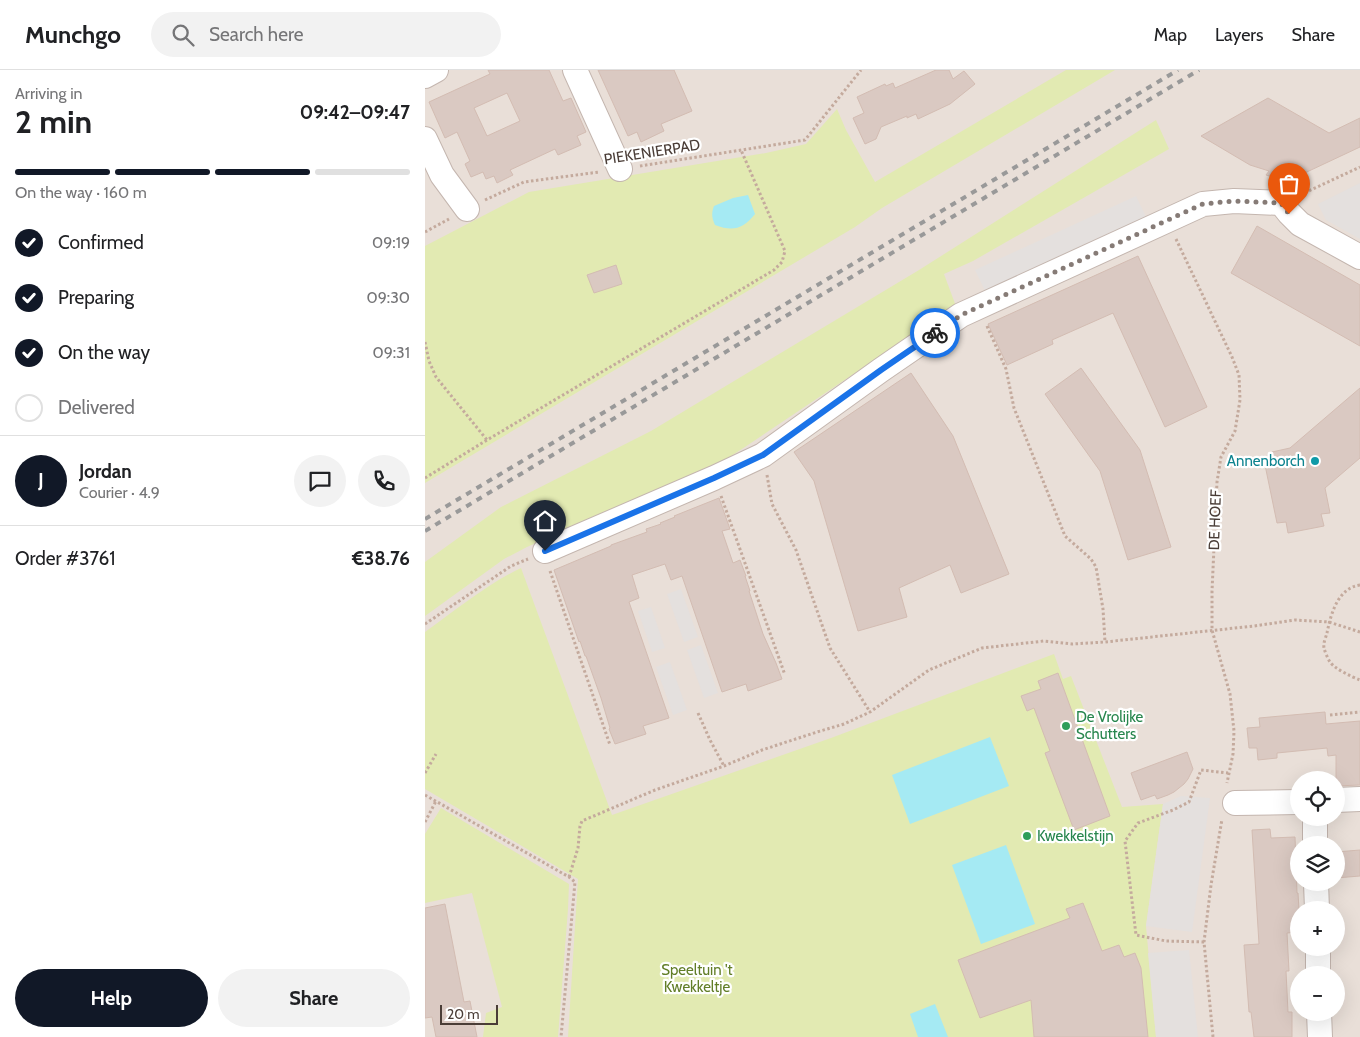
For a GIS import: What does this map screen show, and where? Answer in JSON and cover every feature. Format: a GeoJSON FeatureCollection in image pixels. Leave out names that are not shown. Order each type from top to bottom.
{"type":"FeatureCollection","features":[{"type":"Feature","properties":{"kind":"street"},"geometry":{"type":"LineString","coordinates":[[425,76],[437,70]]}},
{"type":"Feature","properties":{"kind":"street"},"geometry":{"type":"LineString","coordinates":[[575,70],[620,169]]}},
{"type":"Feature","properties":{"kind":"street"},"geometry":{"type":"LineString","coordinates":[[425,139],[443,176],[467,210]]}},
{"type":"Feature","properties":{"kind":"street"},"geometry":{"type":"LineString","coordinates":[[545,551],[763,455],[961,315],[1203,204],[1234,201],[1281,203],[1299,224],[1360,257]]}},
{"type":"Feature","properties":{"kind":"street"},"geometry":{"type":"LineString","coordinates":[[1345,800],[1360,799]]}},
{"type":"Feature","properties":{"kind":"street"},"geometry":{"type":"LineString","coordinates":[[1228,802],[1290,802]]}},
{"type":"Feature","properties":{"kind":"street"},"geometry":{"type":"LineString","coordinates":[[1319,1021],[1320,1037]]}},
{"type":"Feature","properties":{"kind":"path","name":"PIEKENIERPAD"},"geometry":{"type":"LineString","coordinates":[[425,232],[524,182],[805,140],[861,70]]}},
{"type":"Feature","properties":{"kind":"path"},"geometry":{"type":"LineString","coordinates":[[425,478],[774,270],[782,262],[785,250],[741,150]]}},
{"type":"Feature","properties":{"kind":"path"},"geometry":{"type":"LineString","coordinates":[[1281,203],[1360,167]]}},
{"type":"Feature","properties":{"kind":"path","name":"DE HOEF"},"geometry":{"type":"LineString","coordinates":[[1167,220],[1233,357],[1239,375],[1240,400],[1235,431],[1221,457],[1217,482],[1212,591],[1212,630],[1230,694],[1234,731],[1233,754],[1228,773],[1228,802],[1211,885],[1204,942],[1213,1037]]}},
{"type":"Feature","properties":{"kind":"path"},"geometry":{"type":"LineString","coordinates":[[978,307],[1006,369],[1014,408],[1065,536],[1091,559],[1096,567],[1103,609],[1105,642]]}},
{"type":"Feature","properties":{"kind":"path"},"geometry":{"type":"LineString","coordinates":[[425,342],[429,362],[436,377],[487,440]]}},
{"type":"Feature","properties":{"kind":"path"},"geometry":{"type":"LineString","coordinates":[[763,455],[772,504],[796,550],[830,648],[870,712]]}},
{"type":"Feature","properties":{"kind":"path"},"geometry":{"type":"LineString","coordinates":[[714,478],[785,675]]}},
{"type":"Feature","properties":{"kind":"path"},"geometry":{"type":"LineString","coordinates":[[425,624],[511,566],[545,551],[549,570],[610,745]]}},
{"type":"Feature","properties":{"kind":"path"},"geometry":{"type":"LineString","coordinates":[[1360,584],[1343,594],[1334,606],[1324,646],[1331,664],[1360,680]]}},
{"type":"Feature","properties":{"kind":"path"},"geometry":{"type":"LineString","coordinates":[[569,877],[578,848],[579,826],[582,821],[655,790],[724,766],[762,750],[844,724],[870,712],[929,670],[982,648],[1044,641],[1072,644],[1105,642],[1295,620],[1329,622],[1360,632]]}},
{"type":"Feature","properties":{"kind":"path"},"geometry":{"type":"LineString","coordinates":[[1330,715],[1360,712]]}},
{"type":"Feature","properties":{"kind":"path"},"geometry":{"type":"LineString","coordinates":[[698,713],[724,766]]}},
{"type":"Feature","properties":{"kind":"path"},"geometry":{"type":"LineString","coordinates":[[425,773],[436,754]]}},
{"type":"Feature","properties":{"kind":"path"},"geometry":{"type":"LineString","coordinates":[[1204,942],[1166,941],[1136,935],[1125,841],[1138,823],[1189,802],[1201,770],[1228,773]]}},
{"type":"Feature","properties":{"kind":"path"},"geometry":{"type":"LineString","coordinates":[[425,795],[575,882],[561,1037]]}},
{"type":"Feature","properties":{"kind":"path"},"geometry":{"type":"LineString","coordinates":[[425,822],[436,801]]}},
{"type":"Feature","properties":{"kind":"shaded area"},"geometry":{"type":"Polygon","coordinates":[[[425,70],[1360,70],[1360,1037],[425,1037],[425,70]]]}},
{"type":"Feature","properties":{"kind":"shaded area"},"geometry":{"type":"Polygon","coordinates":[[[1360,183],[1360,239],[1326,220],[1318,204],[1360,183]]]}},
{"type":"Feature","properties":{"kind":"shaded area"},"geometry":{"type":"Polygon","coordinates":[[[1136,196],[1147,219],[986,293],[975,270],[1136,196]]]}},
{"type":"Feature","properties":{"kind":"shaded area"},"geometry":{"type":"Polygon","coordinates":[[[681,589],[698,637],[684,642],[667,594],[681,589]]]}},
{"type":"Feature","properties":{"kind":"shaded area"},"geometry":{"type":"Polygon","coordinates":[[[651,607],[665,648],[652,652],[638,611],[651,607]]]}},
{"type":"Feature","properties":{"kind":"shaded area"},"geometry":{"type":"Polygon","coordinates":[[[701,645],[718,693],[704,698],[687,650],[701,645]]]}},
{"type":"Feature","properties":{"kind":"shaded area"},"geometry":{"type":"Polygon","coordinates":[[[670,662],[687,710],[673,715],[656,667],[670,662]]]}},
{"type":"Feature","properties":{"kind":"shaded area"},"geometry":{"type":"Polygon","coordinates":[[[1181,796],[1210,798],[1192,932],[1146,926],[1163,804],[1181,796]]]}},
{"type":"Feature","properties":{"kind":"shaded area"},"geometry":{"type":"Polygon","coordinates":[[[1189,950],[1198,1037],[1156,1037],[1148,953],[1189,950]]]}},
{"type":"Feature","properties":{"kind":"green space"},"geometry":{"type":"Polygon","coordinates":[[[1066,70],[1115,70],[425,483],[425,246],[529,192],[766,153],[806,144],[837,109],[846,130],[875,182],[1066,70]]]}},
{"type":"Feature","properties":{"kind":"green space"},"geometry":{"type":"Polygon","coordinates":[[[1156,120],[1169,149],[973,261],[944,274],[957,309],[928,324],[728,458],[527,547],[504,559],[425,616],[425,562],[501,507],[651,431],[919,270],[1156,120]]]}},
{"type":"Feature","properties":{"kind":"green space","name":"Speeltuin 't Kwekkeltje"},"geometry":{"type":"Polygon","coordinates":[[[521,568],[612,815],[831,738],[1054,654],[1063,679],[1071,676],[1122,807],[1163,804],[1146,926],[1156,1037],[568,1037],[578,879],[425,789],[425,632],[484,589],[521,568]]]}},
{"type":"Feature","properties":{"kind":"green space"},"geometry":{"type":"Polygon","coordinates":[[[441,808],[569,884],[558,1037],[483,1037],[486,1013],[502,1007],[472,893],[425,903],[425,834],[441,808]]]}},
{"type":"Feature","properties":{"kind":"water"},"geometry":{"type":"Polygon","coordinates":[[[748,195],[755,214],[746,223],[732,229],[715,225],[712,216],[714,206],[733,198],[748,195]]]}},
{"type":"Feature","properties":{"kind":"water"},"geometry":{"type":"Polygon","coordinates":[[[990,737],[1009,786],[910,824],[892,775],[990,737]]]}},
{"type":"Feature","properties":{"kind":"water"},"geometry":{"type":"Polygon","coordinates":[[[1006,845],[1035,924],[981,944],[952,865],[1006,845]]]}},
{"type":"Feature","properties":{"kind":"water"},"geometry":{"type":"Polygon","coordinates":[[[935,1004],[948,1037],[918,1037],[910,1014],[935,1004]]]}},
{"type":"Feature","properties":{"kind":"building"},"geometry":{"type":"Polygon","coordinates":[[[488,70],[549,70],[563,101],[571,98],[586,132],[577,136],[581,145],[558,155],[555,149],[510,170],[513,175],[497,183],[494,176],[486,179],[483,172],[471,177],[465,164],[470,161],[457,132],[445,138],[429,102],[490,74],[488,70]],[[507,93],[474,108],[487,136],[520,121],[507,93]]]}},
{"type":"Feature","properties":{"kind":"building"},"geometry":{"type":"Polygon","coordinates":[[[598,70],[674,70],[692,111],[661,124],[664,131],[641,142],[637,132],[628,136],[598,70]]]}},
{"type":"Feature","properties":{"kind":"building"},"geometry":{"type":"Polygon","coordinates":[[[936,70],[949,70],[953,79],[964,71],[975,84],[950,104],[918,119],[916,114],[881,127],[876,139],[865,144],[853,118],[864,113],[857,97],[885,84],[886,86],[893,83],[895,88],[936,70]]]}},
{"type":"Feature","properties":{"kind":"building"},"geometry":{"type":"Polygon","coordinates":[[[1268,98],[1329,133],[1360,118],[1360,147],[1294,178],[1283,180],[1266,175],[1269,171],[1250,165],[1201,136],[1268,98]]]}},
{"type":"Feature","properties":{"kind":"building"},"geometry":{"type":"Polygon","coordinates":[[[1257,226],[1360,285],[1360,346],[1231,273],[1257,226]]]}},
{"type":"Feature","properties":{"kind":"building"},"geometry":{"type":"Polygon","coordinates":[[[1138,256],[1207,407],[1165,427],[1113,313],[1052,340],[1053,344],[1007,365],[988,324],[1138,256]]]}},
{"type":"Feature","properties":{"kind":"building"},"geometry":{"type":"Polygon","coordinates":[[[616,265],[622,284],[594,293],[587,275],[616,265]]]}},
{"type":"Feature","properties":{"kind":"building"},"geometry":{"type":"Polygon","coordinates":[[[1081,368],[1140,450],[1171,547],[1128,560],[1100,471],[1045,394],[1081,368]]]}},
{"type":"Feature","properties":{"kind":"building"},"geometry":{"type":"Polygon","coordinates":[[[911,373],[953,436],[1009,574],[961,593],[950,565],[899,588],[907,617],[858,631],[814,481],[794,452],[911,373]]]}},
{"type":"Feature","properties":{"kind":"building","name":"Annenborch"},"geometry":{"type":"Polygon","coordinates":[[[1360,388],[1360,458],[1325,488],[1330,513],[1321,514],[1324,526],[1288,533],[1286,522],[1277,523],[1265,465],[1274,463],[1272,452],[1290,448],[1360,388]]]}},
{"type":"Feature","properties":{"kind":"building"},"geometry":{"type":"Polygon","coordinates":[[[719,498],[730,529],[722,531],[733,563],[740,560],[763,634],[782,679],[748,691],[746,684],[722,692],[682,576],[671,580],[665,564],[632,575],[639,598],[629,602],[669,718],[643,726],[646,734],[615,744],[601,698],[554,570],[611,545],[647,532],[646,529],[719,498]]]}},
{"type":"Feature","properties":{"kind":"building"},"geometry":{"type":"Polygon","coordinates":[[[1058,673],[1110,816],[1074,830],[1045,753],[1050,751],[1034,708],[1027,711],[1021,696],[1041,689],[1038,681],[1058,673]]]}},
{"type":"Feature","properties":{"kind":"building"},"geometry":{"type":"Polygon","coordinates":[[[1325,712],[1326,724],[1360,721],[1360,785],[1345,786],[1345,771],[1336,771],[1336,755],[1328,756],[1327,748],[1277,753],[1277,758],[1258,760],[1257,748],[1249,748],[1247,728],[1260,727],[1259,718],[1325,712]]]}},
{"type":"Feature","properties":{"kind":"building"},"geometry":{"type":"Polygon","coordinates":[[[1187,752],[1193,769],[1184,784],[1168,795],[1157,799],[1155,795],[1141,800],[1131,773],[1187,752]]]}},
{"type":"Feature","properties":{"kind":"building"},"geometry":{"type":"Polygon","coordinates":[[[1270,829],[1271,838],[1290,837],[1290,891],[1297,891],[1298,901],[1290,901],[1290,933],[1287,933],[1289,971],[1286,971],[1288,1012],[1290,1012],[1290,1021],[1292,1021],[1292,1037],[1254,1037],[1251,1012],[1249,1012],[1244,945],[1259,944],[1252,830],[1270,829]]]}},
{"type":"Feature","properties":{"kind":"building"},"geometry":{"type":"Polygon","coordinates":[[[1360,850],[1360,876],[1345,877],[1345,851],[1360,850]]]}},
{"type":"Feature","properties":{"kind":"building"},"geometry":{"type":"Polygon","coordinates":[[[1083,903],[1102,951],[1119,945],[1124,957],[1135,953],[1141,968],[1148,1037],[1034,1037],[1031,1000],[980,1018],[958,960],[1070,918],[1066,909],[1083,903]]]}},
{"type":"Feature","properties":{"kind":"building"},"geometry":{"type":"Polygon","coordinates":[[[445,904],[464,1002],[470,1001],[477,1037],[436,1037],[432,1017],[425,1018],[425,908],[445,904]]]}},
{"type":"Feature","properties":{"kind":"railway"},"geometry":{"type":"LineString","coordinates":[[425,519],[1178,70]]}},
{"type":"Feature","properties":{"kind":"railway"},"geometry":{"type":"LineString","coordinates":[[425,531],[1199,70]]}},
{"type":"Feature","properties":{"kind":"way so far"},"geometry":{"type":"LineString","coordinates":[[935,333],[961,315],[1203,204],[1234,201],[1281,203],[1289,214]]}},
{"type":"Feature","properties":{"kind":"place","name":"Annenborch"},"geometry":{"type":"Point","coordinates":[1315,461]}},
{"type":"Feature","properties":{"kind":"place","name":"De Vrolijke Schutters"},"geometry":{"type":"Point","coordinates":[1066,726]}},
{"type":"Feature","properties":{"kind":"place","name":"Kwekkelstijn"},"geometry":{"type":"Point","coordinates":[1027,836]}},
{"type":"Feature","properties":{"kind":"route"},"geometry":{"type":"LineString","coordinates":[[545,551],[763,455],[935,333]]}}]}
